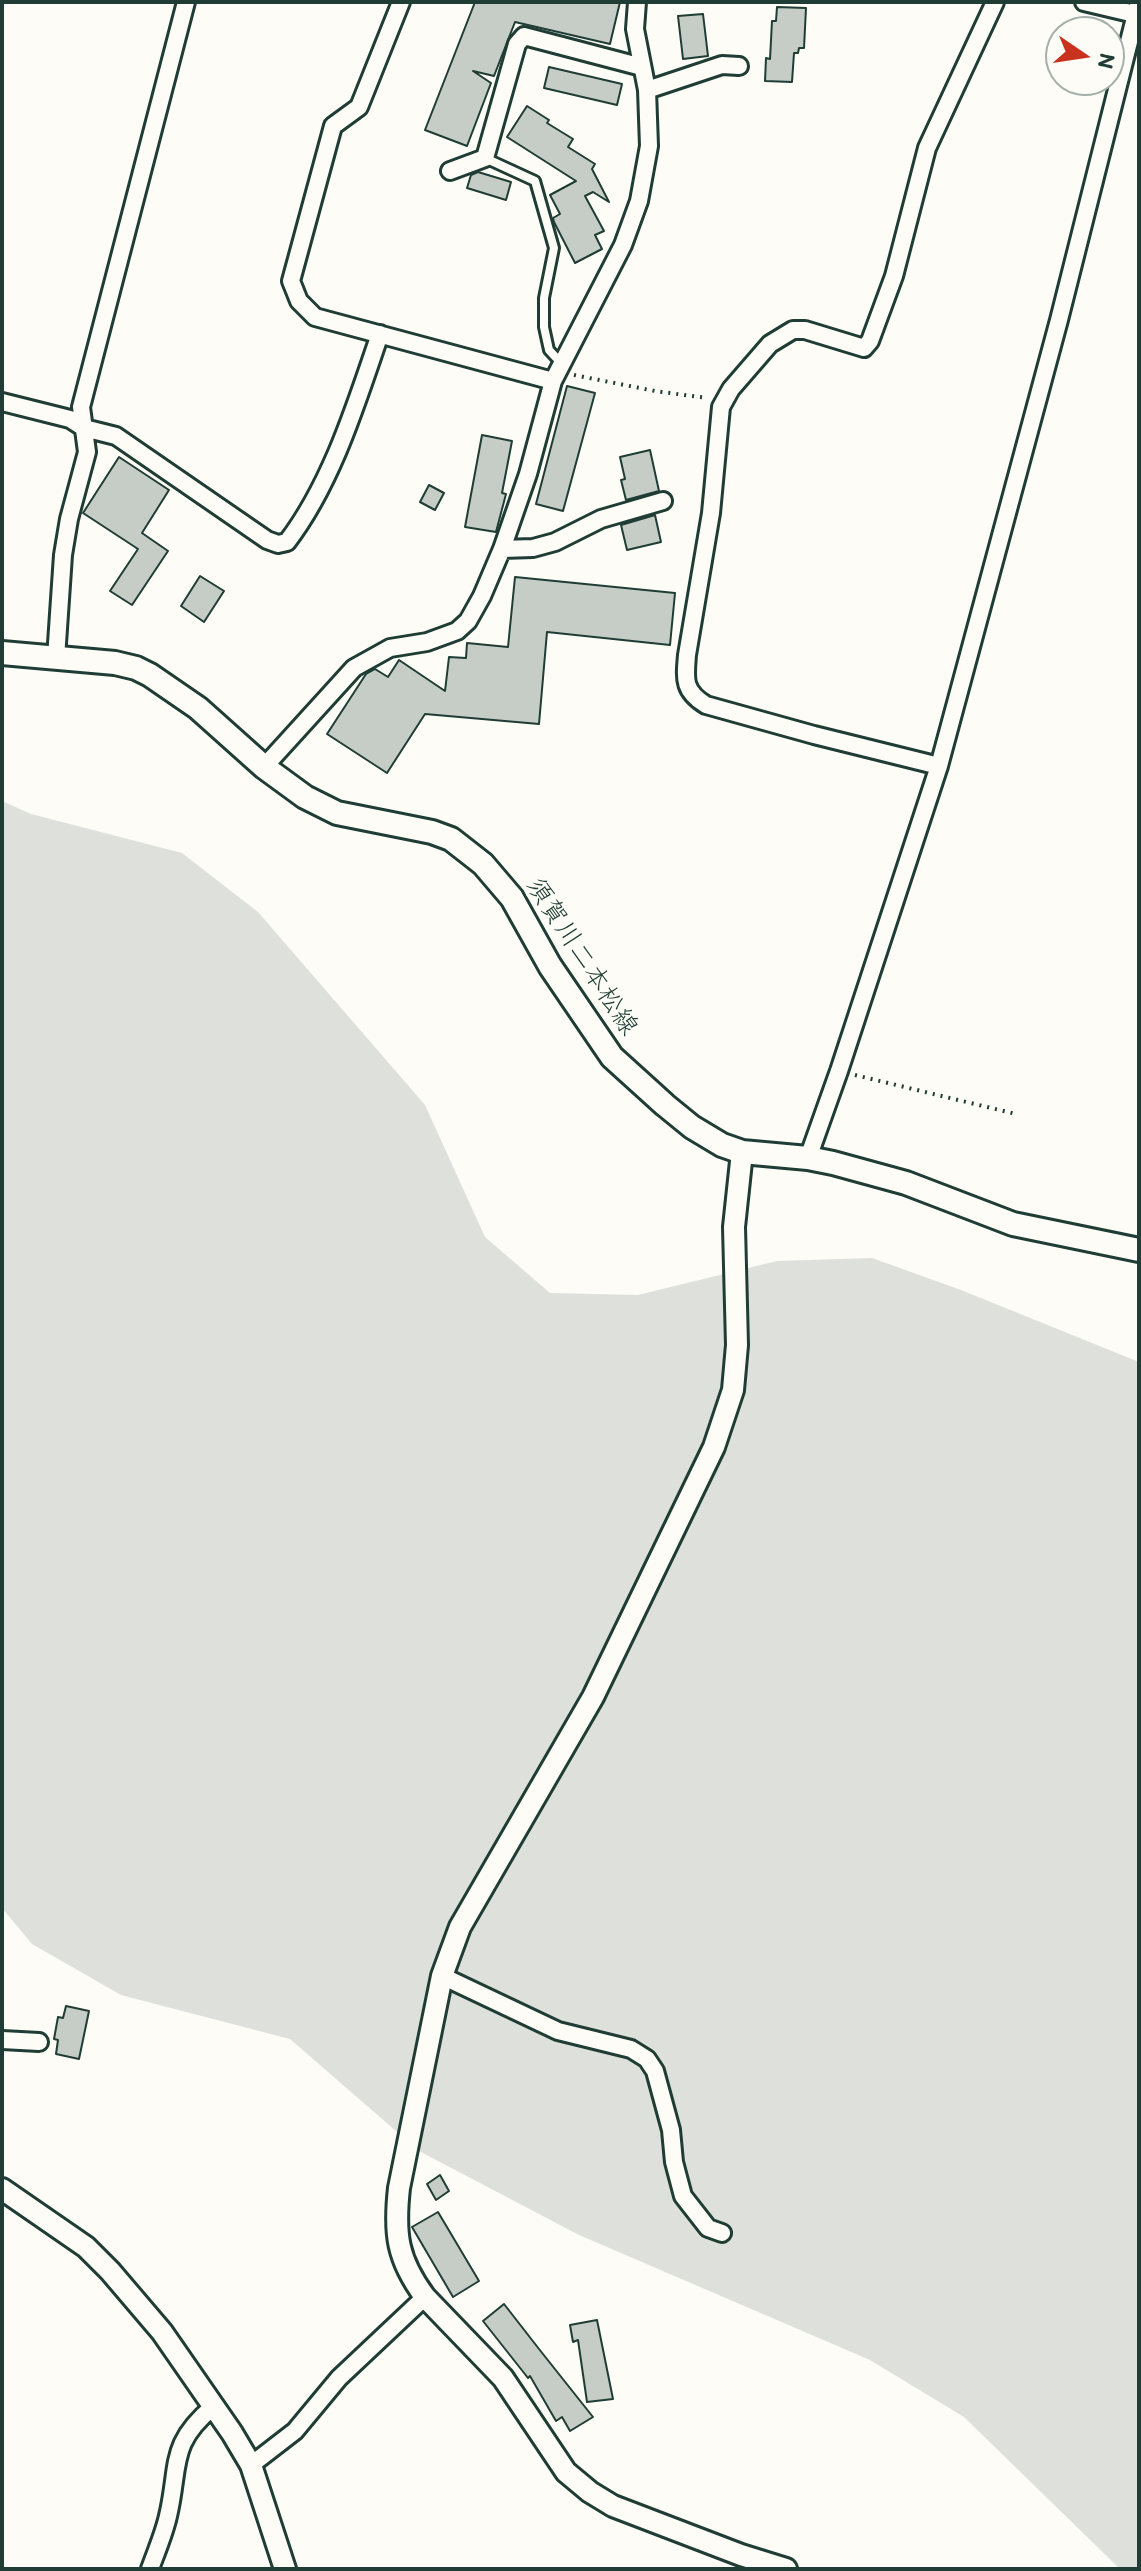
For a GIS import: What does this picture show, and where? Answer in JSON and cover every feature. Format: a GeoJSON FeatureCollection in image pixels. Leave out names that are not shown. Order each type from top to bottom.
{"type":"FeatureCollection","features":[{"type":"Feature","properties":{"kind":"main road","name":"須賀川二本松線"},"geometry":{"type":"LineString","coordinates":[[2,653],[115,663],[136,668],[198,708],[264,767],[305,797],[337,813],[432,832],[451,839],[483,864],[512,898],[550,966],[612,1057],[631,1077],[692,1127],[722,1145],[742,1152],[808,1158],[906,1183],[1013,1224],[1139,1250]]}},
{"type":"Feature","properties":{"kind":"street"},"geometry":{"type":"LineString","coordinates":[[56,658],[63,555],[87,452],[81,407],[186,2]]}},
{"type":"Feature","properties":{"kind":"street"},"geometry":{"type":"LineString","coordinates":[[401,2],[359,107],[333,126],[291,281],[299,301],[315,317],[558,372]]}},
{"type":"Feature","properties":{"kind":"street"},"geometry":{"type":"LineString","coordinates":[[264,767],[354,668],[390,648],[427,642],[457,631],[468,621],[482,596],[528,474],[558,372],[623,245],[639,201],[649,146],[647,90],[635,29],[637,2]]}},
{"type":"Feature","properties":{"kind":"street"},"geometry":{"type":"LineString","coordinates":[[939,766],[706,705],[695,698],[688,688],[687,655],[711,513],[721,407],[731,389],[770,344],[793,330],[805,330],[864,348],[870,341],[894,276],[927,148],[995,2]]}},
{"type":"Feature","properties":{"kind":"street"},"geometry":{"type":"LineString","coordinates":[[808,1158],[939,766],[1059,320],[1138,10],[1084,2]]}},
{"type":"Feature","properties":{"kind":"street"},"geometry":{"type":"LineString","coordinates":[[450,171],[485,158],[517,44],[524,36],[642,67]]}},
{"type":"Feature","properties":{"kind":"street"},"geometry":{"type":"LineString","coordinates":[[647,90],[722,65],[739,66]]}},
{"type":"Feature","properties":{"kind":"street"},"geometry":{"type":"LineString","coordinates":[[2,402],[70,419],[84,428],[116,436],[267,540],[278,544],[287,542],[300,525],[334,457],[380,334]]}},
{"type":"Feature","properties":{"kind":"street"},"geometry":{"type":"LineString","coordinates":[[502,549],[533,548],[555,542],[601,519],[663,501]]}},
{"type":"Feature","properties":{"kind":"street"},"geometry":{"type":"LineString","coordinates":[[742,1152],[734,1227],[737,1345],[733,1390],[724,1422],[593,1697],[460,1927],[442,1976],[396,2216],[400,2254],[411,2276],[425,2297],[503,2378],[566,2472],[613,2506],[786,2569]]}},
{"type":"Feature","properties":{"kind":"street"},"geometry":{"type":"LineString","coordinates":[[442,1976],[558,2031],[631,2049],[647,2059],[655,2071],[665,2106],[683,2196],[708,2228],[722,2233]]}},
{"type":"Feature","properties":{"kind":"street"},"geometry":{"type":"LineString","coordinates":[[2,2040],[39,2042]]}},
{"type":"Feature","properties":{"kind":"street"},"geometry":{"type":"LineString","coordinates":[[2,2189],[86,2247],[162,2332],[251,2465],[285,2569]]}},
{"type":"Feature","properties":{"kind":"street"},"geometry":{"type":"LineString","coordinates":[[251,2465],[295,2431],[339,2378],[425,2297]]}},
{"type":"Feature","properties":{"kind":"street"},"geometry":{"type":"LineString","coordinates":[[150,2569],[168,2517],[173,2473],[181,2443],[198,2419],[214,2406]]}},
{"type":"Feature","properties":{"kind":"lane"},"geometry":{"type":"LineString","coordinates":[[485,158],[535,181],[554,248],[544,298],[544,327],[558,372]]}},
{"type":"Feature","properties":{"kind":"path"},"geometry":{"type":"LineString","coordinates":[[558,372],[655,391],[725,400]]}},
{"type":"Feature","properties":{"kind":"path"},"geometry":{"type":"LineString","coordinates":[[839,1071],[1016,1114]]}},
{"type":"Feature","properties":{"kind":"shaded area"},"geometry":{"type":"Polygon","coordinates":[[[2,801],[31,814],[182,853],[258,912],[425,1105],[485,1237],[550,1293],[638,1295],[777,1261],[872,1258],[961,1290],[1139,1362],[1139,2569],[1120,2569],[964,2417],[870,2360],[579,2235],[419,2151],[290,2039],[121,1995],[32,1944],[2,1908],[2,801]]]}},
{"type":"Feature","properties":{"kind":"building"},"geometry":{"type":"Polygon","coordinates":[[[475,2],[620,2],[610,44],[515,22],[494,76],[473,71],[491,83],[467,146],[425,130],[475,2]]]}},
{"type":"Feature","properties":{"kind":"building"},"geometry":{"type":"Polygon","coordinates":[[[777,7],[806,8],[804,48],[794,53],[792,82],[765,81],[766,58],[770,59],[772,21],[776,21],[777,7]]]}},
{"type":"Feature","properties":{"kind":"building"},"geometry":{"type":"Polygon","coordinates":[[[703,14],[708,56],[683,59],[678,16],[703,14]]]}},
{"type":"Feature","properties":{"kind":"building"},"geometry":{"type":"Polygon","coordinates":[[[549,67],[622,84],[617,105],[544,88],[549,67]]]}},
{"type":"Feature","properties":{"kind":"building"},"geometry":{"type":"Polygon","coordinates":[[[527,106],[573,139],[568,147],[595,164],[592,169],[609,202],[593,192],[585,196],[604,231],[595,235],[602,249],[575,263],[554,222],[553,218],[560,214],[550,195],[576,181],[507,137],[527,106]]]}},
{"type":"Feature","properties":{"kind":"building"},"geometry":{"type":"Polygon","coordinates":[[[478,172],[511,182],[506,200],[467,188],[471,175],[478,172]]]}},
{"type":"Feature","properties":{"kind":"building"},"geometry":{"type":"Polygon","coordinates":[[[567,386],[595,393],[563,511],[536,504],[567,386]]]}},
{"type":"Feature","properties":{"kind":"building"},"geometry":{"type":"Polygon","coordinates":[[[482,435],[512,441],[502,493],[506,494],[496,532],[465,527],[482,435]]]}},
{"type":"Feature","properties":{"kind":"building"},"geometry":{"type":"Polygon","coordinates":[[[650,450],[659,491],[626,500],[620,457],[650,450]]]}},
{"type":"Feature","properties":{"kind":"building"},"geometry":{"type":"Polygon","coordinates":[[[119,457],[169,490],[142,533],[168,551],[132,605],[110,591],[138,549],[83,513],[119,457]]]}},
{"type":"Feature","properties":{"kind":"building"},"geometry":{"type":"Polygon","coordinates":[[[429,485],[444,493],[435,510],[420,502],[429,485]]]}},
{"type":"Feature","properties":{"kind":"building"},"geometry":{"type":"Polygon","coordinates":[[[655,515],[661,542],[627,550],[621,525],[655,515]]]}},
{"type":"Feature","properties":{"kind":"building"},"geometry":{"type":"Polygon","coordinates":[[[200,576],[224,591],[204,622],[181,606],[200,576]]]}},
{"type":"Feature","properties":{"kind":"building"},"geometry":{"type":"Polygon","coordinates":[[[515,577],[675,593],[670,645],[547,632],[539,724],[425,714],[387,773],[327,734],[366,674],[375,669],[388,677],[399,660],[445,691],[449,657],[466,658],[467,643],[508,647],[515,577]]]}},
{"type":"Feature","properties":{"kind":"building"},"geometry":{"type":"Polygon","coordinates":[[[66,2006],[89,2011],[79,2059],[56,2054],[58,2040],[54,2039],[58,2017],[63,2018],[66,2006]]]}},
{"type":"Feature","properties":{"kind":"building"},"geometry":{"type":"Polygon","coordinates":[[[440,2175],[449,2191],[436,2200],[427,2184],[440,2175]]]}},
{"type":"Feature","properties":{"kind":"building"},"geometry":{"type":"Polygon","coordinates":[[[438,2212],[479,2281],[453,2297],[412,2227],[438,2212]]]}},
{"type":"Feature","properties":{"kind":"building"},"geometry":{"type":"Polygon","coordinates":[[[504,2304],[593,2417],[570,2431],[562,2417],[556,2421],[530,2376],[528,2378],[483,2321],[504,2304]]]}},
{"type":"Feature","properties":{"kind":"building"},"geometry":{"type":"Polygon","coordinates":[[[597,2320],[613,2399],[587,2402],[578,2340],[573,2342],[570,2325],[597,2320]]]}}]}
